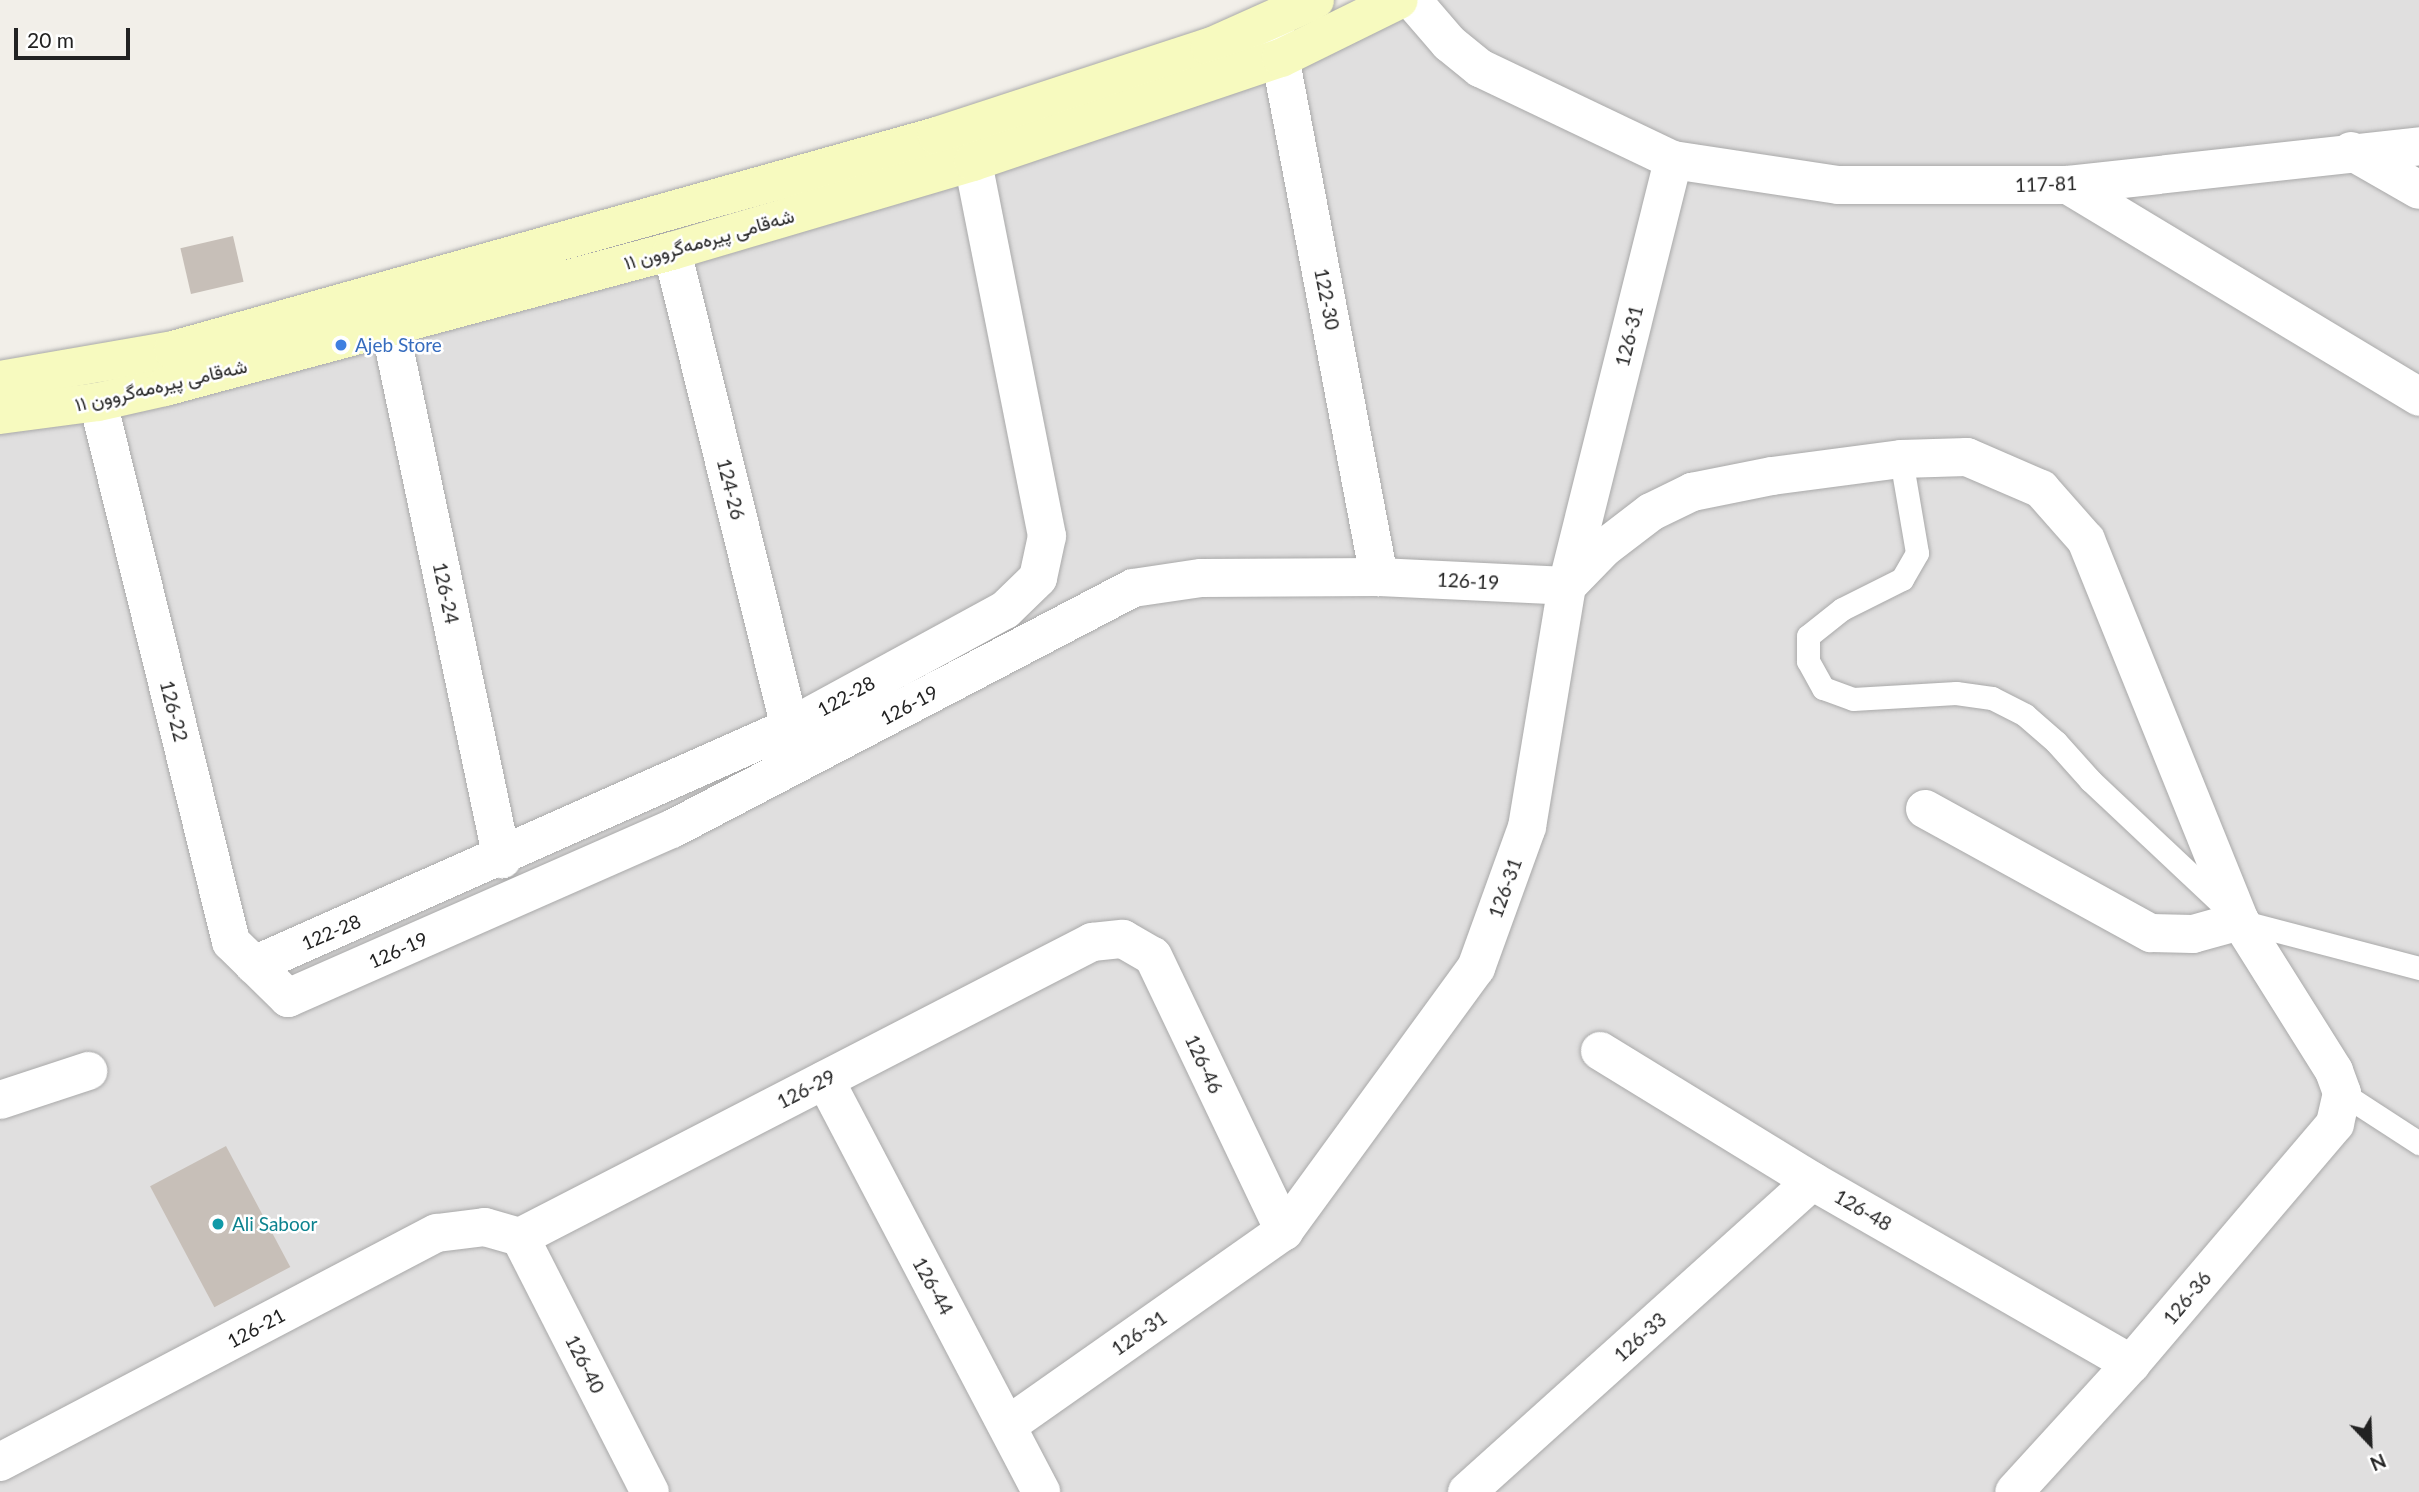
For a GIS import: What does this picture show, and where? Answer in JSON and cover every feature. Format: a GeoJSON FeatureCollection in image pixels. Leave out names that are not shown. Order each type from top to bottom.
{"type":"FeatureCollection","features":[{"type":"Feature","properties":{"kind":"main road","name":"شەقامی پیرەمەگروون ١١"},"geometry":{"type":"LineString","coordinates":[[0,380],[173,350],[802,174],[989,119],[1210,47],[1315,0]]}},
{"type":"Feature","properties":{"kind":"main road","name":"شەقامی پیرەمەگروون ١١"},"geometry":{"type":"LineString","coordinates":[[0,415],[98,402],[390,328],[672,251],[972,162],[1281,58],[1399,0]]}},
{"type":"Feature","properties":{"kind":"street","name":"117-81"},"geometry":{"type":"LineString","coordinates":[[1412,0],[1449,43],[1480,68],[1673,160],[1838,185],[2068,185],[2351,151],[2419,146]]}},
{"type":"Feature","properties":{"kind":"street","name":"122-30"},"geometry":{"type":"LineString","coordinates":[[1273,21],[1379,577]]}},
{"type":"Feature","properties":{"kind":"street"},"geometry":{"type":"LineString","coordinates":[[2351,151],[2419,190]]}},
{"type":"Feature","properties":{"kind":"street","name":"126-31"},"geometry":{"type":"LineString","coordinates":[[1009,1425],[1283,1231],[1476,968],[1527,827],[1567,586],[1673,160]]}},
{"type":"Feature","properties":{"kind":"street","name":"122-28"},"geometry":{"type":"LineString","coordinates":[[254,965],[502,859],[790,727],[1005,610],[1038,578],[1047,536],[972,162]]}},
{"type":"Feature","properties":{"kind":"street"},"geometry":{"type":"LineString","coordinates":[[2068,185],[2419,397]]}},
{"type":"Feature","properties":{"kind":"street","name":"124-26"},"geometry":{"type":"LineString","coordinates":[[672,251],[790,727]]}},
{"type":"Feature","properties":{"kind":"street","name":"126-24"},"geometry":{"type":"LineString","coordinates":[[390,328],[502,859]]}},
{"type":"Feature","properties":{"kind":"street","name":"126-22"},"geometry":{"type":"LineString","coordinates":[[98,402],[231,943],[288,999]]}},
{"type":"Feature","properties":{"kind":"street"},"geometry":{"type":"LineString","coordinates":[[1567,586],[1604,548],[1651,512],[1692,492],[1772,476],[1901,458],[1967,457],[2041,489],[2086,540],[2240,921],[2334,1071],[2342,1093]]}},
{"type":"Feature","properties":{"kind":"street","name":"126-19"},"geometry":{"type":"LineString","coordinates":[[288,999],[672,829],[1133,588],[1201,578],[1379,577],[1567,586]]}},
{"type":"Feature","properties":{"kind":"street"},"geometry":{"type":"LineString","coordinates":[[1925,809],[2151,933],[2193,934],[2240,921]]}},
{"type":"Feature","properties":{"kind":"street","name":"126-46"},"geometry":{"type":"LineString","coordinates":[[1092,942],[1123,939],[1153,956],[1283,1231]]}},
{"type":"Feature","properties":{"kind":"street","name":"126-29"},"geometry":{"type":"LineString","coordinates":[[520,1237],[1092,942]]}},
{"type":"Feature","properties":{"kind":"street","name":"126-48"},"geometry":{"type":"LineString","coordinates":[[1600,1051],[1812,1181],[2131,1364]]}},
{"type":"Feature","properties":{"kind":"street"},"geometry":{"type":"LineString","coordinates":[[0,1100],[88,1071]]}},
{"type":"Feature","properties":{"kind":"street","name":"126-44"},"geometry":{"type":"LineString","coordinates":[[825,1080],[1009,1425],[1041,1492]]}},
{"type":"Feature","properties":{"kind":"street","name":"126-36"},"geometry":{"type":"LineString","coordinates":[[2014,1492],[2131,1364],[2335,1125],[2342,1093]]}},
{"type":"Feature","properties":{"kind":"street","name":"126-33"},"geometry":{"type":"LineString","coordinates":[[1467,1492],[1812,1181]]}},
{"type":"Feature","properties":{"kind":"street","name":"126-21"},"geometry":{"type":"LineString","coordinates":[[0,1462],[437,1233],[485,1227],[520,1237]]}},
{"type":"Feature","properties":{"kind":"street","name":"126-40"},"geometry":{"type":"LineString","coordinates":[[520,1237],[650,1492]]}},
{"type":"Feature","properties":{"kind":"lane"},"geometry":{"type":"LineString","coordinates":[[1901,458],[1917,553],[1902,579],[1842,609],[1808,636],[1808,661],[1823,688],[1853,699],[1956,693],[1992,698],[2025,715],[2240,921],[2419,968]]}},
{"type":"Feature","properties":{"kind":"lane"},"geometry":{"type":"LineString","coordinates":[[2342,1093],[2419,1143]]}},
{"type":"Feature","properties":{"kind":"shaded area"},"geometry":{"type":"Polygon","coordinates":[[[1360,0],[2419,0],[2419,1492],[0,1492],[0,412],[972,162],[1360,0]]]}},
{"type":"Feature","properties":{"kind":"building"},"geometry":{"type":"Polygon","coordinates":[[[233,236],[244,282],[191,294],[180,248],[233,236]]]}},
{"type":"Feature","properties":{"kind":"building","name":"Ali Saboor"},"geometry":{"type":"Polygon","coordinates":[[[226,1146],[290,1267],[214,1307],[150,1186],[226,1146]]]}},
{"type":"Feature","properties":{"kind":"place","name":"Ajeb Store"},"geometry":{"type":"Point","coordinates":[341,345]}},
{"type":"Feature","properties":{"kind":"place","name":"Ali Saboor"},"geometry":{"type":"Point","coordinates":[218,1224]}}]}
